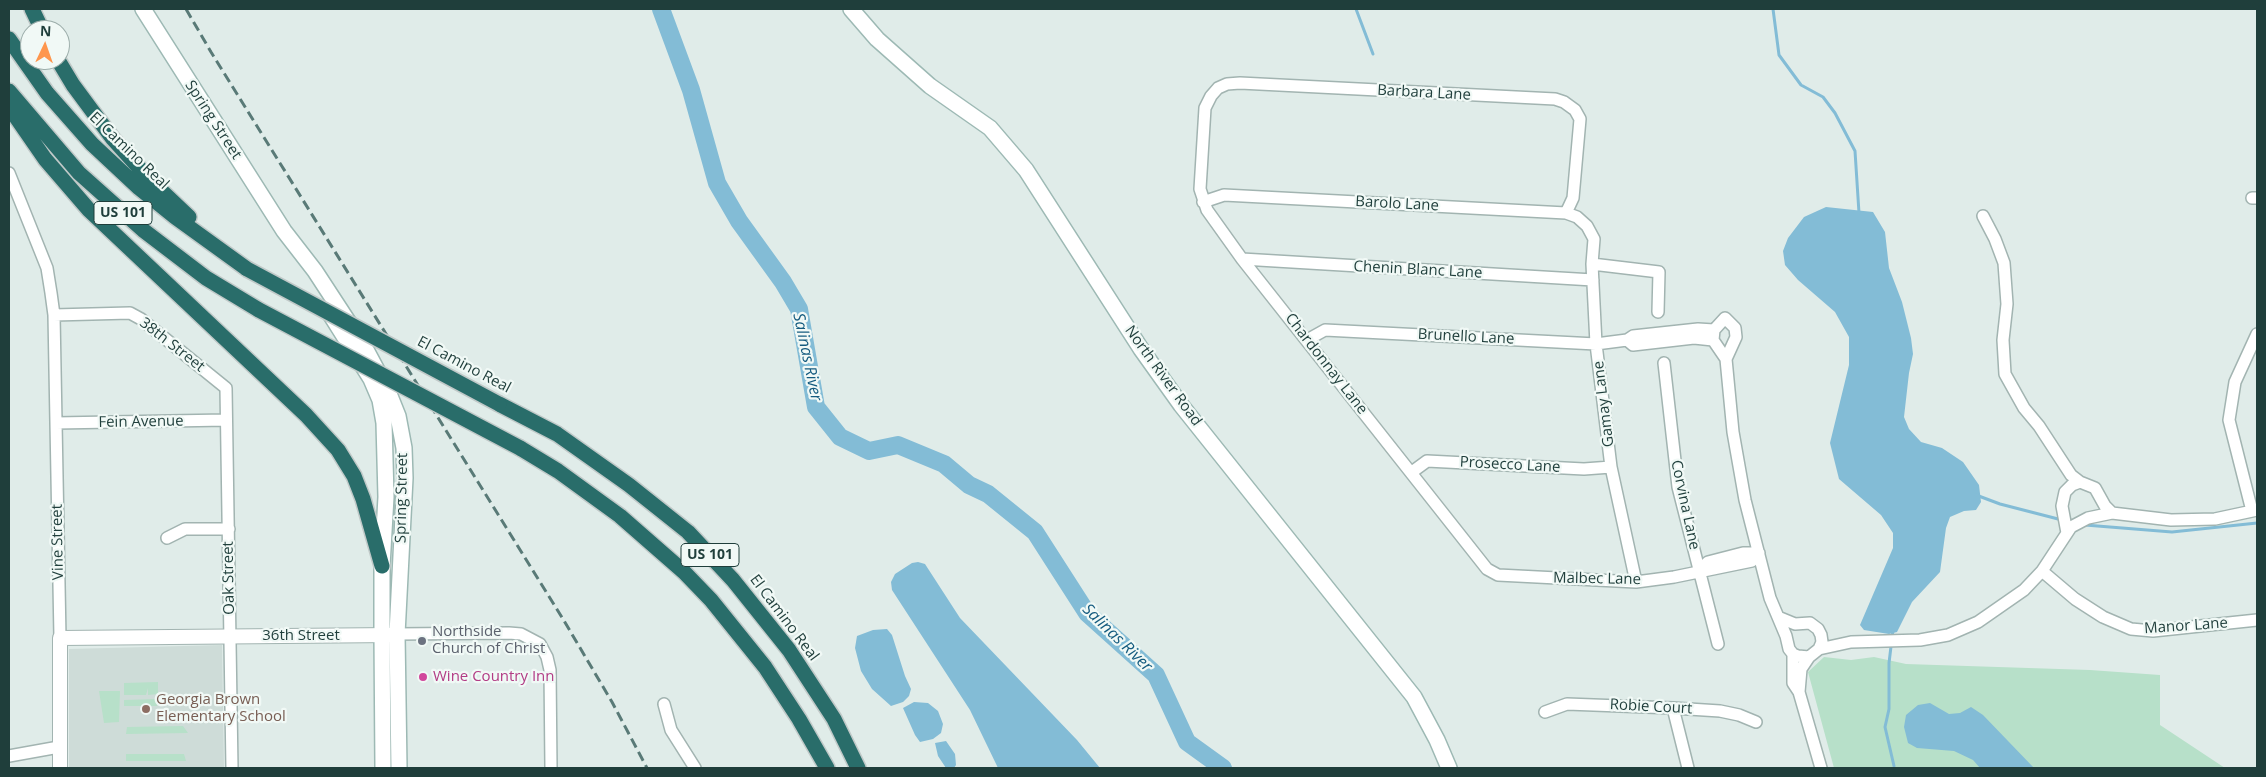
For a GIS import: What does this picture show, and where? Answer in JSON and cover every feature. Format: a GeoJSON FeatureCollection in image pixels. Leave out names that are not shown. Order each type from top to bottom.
{"type":"FeatureCollection","features":[{"type":"Feature","properties":{"kind":"highway","name":"El Camino Real"},"geometry":{"type":"LineString","coordinates":[[9,39],[47,93],[92,144],[139,188],[247,269],[557,434],[629,485],[688,532],[733,580],[789,650],[834,719],[858,768]]}},
{"type":"Feature","properties":{"kind":"highway"},"geometry":{"type":"LineString","coordinates":[[64,70],[113,138],[152,182],[225,253]]}},
{"type":"Feature","properties":{"kind":"highway","name":"US 101"},"geometry":{"type":"LineString","coordinates":[[9,91],[79,173],[143,230],[206,278],[259,310],[520,448],[565,475],[620,516],[684,572],[711,600],[765,667],[799,719],[826,768]]}},
{"type":"Feature","properties":{"kind":"highway"},"geometry":{"type":"LineString","coordinates":[[9,107],[45,159],[89,210],[306,415],[338,450],[354,476],[363,499],[382,566]]}},
{"type":"Feature","properties":{"kind":"main road","name":"Spring Street"},"geometry":{"type":"LineString","coordinates":[[143,9],[284,231],[315,271],[364,346],[388,391],[398,416],[404,448],[405,478],[397,634],[399,768]]}},
{"type":"Feature","properties":{"kind":"main road","name":"North River Road"},"geometry":{"type":"LineString","coordinates":[[851,9],[877,39],[930,86],[990,128],[1026,170],[1141,349],[1182,405],[1414,697],[1437,740],[1449,768]]}},
{"type":"Feature","properties":{"kind":"main road","name":"Spring Street"},"geometry":{"type":"LineString","coordinates":[[284,231],[308,280],[367,372],[380,400],[386,447],[386,497],[382,566],[383,768]]}},
{"type":"Feature","properties":{"kind":"street","name":"Barbara Lane"},"geometry":{"type":"LineString","coordinates":[[1204,137],[1205,108],[1211,96],[1218,88],[1227,84],[1555,99],[1564,102],[1575,110],[1580,119],[1573,198],[1566,213]]}},
{"type":"Feature","properties":{"kind":"street","name":"Chardonnay Lane"},"geometry":{"type":"LineString","coordinates":[[1204,137],[1200,189],[1207,210],[1242,260],[1487,569],[1494,573]]}},
{"type":"Feature","properties":{"kind":"street","name":"Vine Street"},"geometry":{"type":"LineString","coordinates":[[9,173],[47,268],[54,315],[60,638],[60,768]]}},
{"type":"Feature","properties":{"kind":"street","name":"Barolo Lane"},"geometry":{"type":"LineString","coordinates":[[1203,202],[1224,194],[1566,213],[1577,217],[1587,226]]}},
{"type":"Feature","properties":{"kind":"street"},"geometry":{"type":"LineString","coordinates":[[1983,216],[1995,239],[2004,263],[2007,304],[2003,340],[2005,374],[2024,408],[2039,426],[2071,475],[2080,482],[2095,488],[2105,506],[2112,513]]}},
{"type":"Feature","properties":{"kind":"street","name":"Gamay Lane"},"geometry":{"type":"LineString","coordinates":[[1587,226],[1594,238],[1592,264],[1596,344],[1611,467],[1636,582]]}},
{"type":"Feature","properties":{"kind":"street","name":"Chenin Blanc Lane"},"geometry":{"type":"LineString","coordinates":[[1242,260],[1593,280]]}},
{"type":"Feature","properties":{"kind":"street"},"geometry":{"type":"LineString","coordinates":[[1592,264],[1659,272],[1658,312]]}},
{"type":"Feature","properties":{"kind":"street","name":"38th Street"},"geometry":{"type":"LineString","coordinates":[[54,315],[130,313],[141,319],[226,388]]}},
{"type":"Feature","properties":{"kind":"street","name":"Brunello Lane"},"geometry":{"type":"LineString","coordinates":[[1307,340],[1325,330],[1596,344],[1627,340],[1633,336],[1698,329],[1713,335],[1725,318],[1735,328],[1736,337],[1726,359]]}},
{"type":"Feature","properties":{"kind":"street"},"geometry":{"type":"LineString","coordinates":[[1821,768],[1799,692],[1801,668],[1809,657],[1819,649],[1851,642],[1920,640],[1948,634],[1978,622],[2024,590],[2042,571],[2071,527],[2095,517],[2112,513],[2171,520],[2215,519],[2254,510],[2230,420],[2235,382],[2257,334]]}},
{"type":"Feature","properties":{"kind":"street"},"geometry":{"type":"LineString","coordinates":[[1713,335],[1726,359],[1732,432],[1745,500],[1770,598],[1786,636],[1787,644],[1793,654],[1792,683],[1799,692]]}},
{"type":"Feature","properties":{"kind":"street","name":"Corvina Lane"},"geometry":{"type":"LineString","coordinates":[[1664,363],[1678,486],[1718,644]]}},
{"type":"Feature","properties":{"kind":"street","name":"Oak Street"},"geometry":{"type":"LineString","coordinates":[[226,388],[232,768]]}},
{"type":"Feature","properties":{"kind":"street","name":"Fein Avenue"},"geometry":{"type":"LineString","coordinates":[[56,423],[226,420]]}},
{"type":"Feature","properties":{"kind":"street"},"geometry":{"type":"LineString","coordinates":[[2060,458],[2065,492],[2063,510],[2067,533]]}},
{"type":"Feature","properties":{"kind":"street","name":"Prosecco Lane"},"geometry":{"type":"LineString","coordinates":[[1412,472],[1427,461],[1584,469],[1611,467]]}},
{"type":"Feature","properties":{"kind":"street"},"geometry":{"type":"LineString","coordinates":[[2065,492],[2072,485],[2080,482]]}},
{"type":"Feature","properties":{"kind":"street"},"geometry":{"type":"LineString","coordinates":[[2095,517],[2100,508],[2098,494]]}},
{"type":"Feature","properties":{"kind":"street"},"geometry":{"type":"LineString","coordinates":[[2063,510],[2070,517],[2083,521]]}},
{"type":"Feature","properties":{"kind":"street"},"geometry":{"type":"LineString","coordinates":[[168,538],[185,529],[229,529]]}},
{"type":"Feature","properties":{"kind":"street","name":"Malbec Lane"},"geometry":{"type":"LineString","coordinates":[[1494,573],[1636,582],[1674,577],[1700,570],[1708,562],[1744,553],[1759,553]]}},
{"type":"Feature","properties":{"kind":"street","name":"Manor Lane"},"geometry":{"type":"LineString","coordinates":[[2042,571],[2075,599],[2103,617],[2131,629],[2153,631],[2257,620]]}},
{"type":"Feature","properties":{"kind":"street"},"geometry":{"type":"LineString","coordinates":[[1778,616],[1795,624],[1810,623],[1835,638],[1851,642]]}},
{"type":"Feature","properties":{"kind":"street"},"geometry":{"type":"LineString","coordinates":[[1786,636],[1795,624]]}},
{"type":"Feature","properties":{"kind":"street"},"geometry":{"type":"LineString","coordinates":[[1818,629],[1822,642],[1819,649]]}},
{"type":"Feature","properties":{"kind":"street","name":"36th Street"},"geometry":{"type":"LineString","coordinates":[[60,638],[521,634],[540,644],[547,657],[550,670],[551,768]]}},
{"type":"Feature","properties":{"kind":"street"},"geometry":{"type":"LineString","coordinates":[[1793,654],[1809,657]]}},
{"type":"Feature","properties":{"kind":"street"},"geometry":{"type":"LineString","coordinates":[[664,704],[671,730],[696,768]]}},
{"type":"Feature","properties":{"kind":"street","name":"Robie Court"},"geometry":{"type":"LineString","coordinates":[[1545,712],[1566,704],[1673,708],[1720,711],[1739,715],[1756,722]]}},
{"type":"Feature","properties":{"kind":"street"},"geometry":{"type":"LineString","coordinates":[[1673,708],[1688,768]]}},
{"type":"Feature","properties":{"kind":"street"},"geometry":{"type":"LineString","coordinates":[[9,756],[59,747]]}},
{"type":"Feature","properties":{"kind":"shaded area","name":"Georgia Brown Elementary School"},"geometry":{"type":"Polygon","coordinates":[[[222,645],[224,768],[69,768],[69,649],[222,645]]]}},
{"type":"Feature","properties":{"kind":"green space"},"geometry":{"type":"Polygon","coordinates":[[[1824,657],[1851,660],[1874,657],[1906,664],[2090,670],[2160,675],[2160,725],[2225,768],[1834,768],[1808,672],[1824,657]]]}},
{"type":"Feature","properties":{"kind":"green space"},"geometry":{"type":"Polygon","coordinates":[[[158,682],[158,694],[148,695],[148,688],[146,695],[124,695],[124,683],[158,682]]]}},
{"type":"Feature","properties":{"kind":"green space"},"geometry":{"type":"Polygon","coordinates":[[[99,691],[120,691],[119,722],[104,723],[99,691]]]}},
{"type":"Feature","properties":{"kind":"green space"},"geometry":{"type":"Polygon","coordinates":[[[157,699],[157,706],[124,706],[124,700],[157,699]]]}},
{"type":"Feature","properties":{"kind":"green space"},"geometry":{"type":"Polygon","coordinates":[[[183,726],[188,733],[126,734],[127,727],[183,726]]]}},
{"type":"Feature","properties":{"kind":"green space"},"geometry":{"type":"Polygon","coordinates":[[[126,754],[184,754],[186,761],[126,761],[126,754]]]}},
{"type":"Feature","properties":{"kind":"water"},"geometry":{"type":"Polygon","coordinates":[[[1826,207],[1873,212],[1885,232],[1889,268],[1902,302],[1913,354],[1904,417],[1909,429],[1921,442],[1942,448],[1963,462],[1979,485],[1981,502],[1976,510],[1964,511],[1950,517],[1946,528],[1940,572],[1912,602],[1897,632],[1889,634],[1864,630],[1860,625],[1893,548],[1893,533],[1881,515],[1839,479],[1830,443],[1849,365],[1849,337],[1835,312],[1798,280],[1785,265],[1783,251],[1788,238],[1804,217],[1826,207]]]}},
{"type":"Feature","properties":{"kind":"water"},"geometry":{"type":"Polygon","coordinates":[[[912,563],[925,564],[960,618],[1077,740],[1100,768],[998,768],[970,710],[892,590],[891,582],[895,574],[912,563]]]}},
{"type":"Feature","properties":{"kind":"water"},"geometry":{"type":"Polygon","coordinates":[[[887,629],[892,635],[911,689],[909,696],[903,702],[891,706],[872,689],[861,671],[855,648],[857,636],[873,630],[887,629]]]}},
{"type":"Feature","properties":{"kind":"water"},"geometry":{"type":"Polygon","coordinates":[[[914,702],[928,703],[938,711],[943,724],[941,733],[933,739],[920,742],[915,735],[903,708],[914,702]]]}},
{"type":"Feature","properties":{"kind":"water"},"geometry":{"type":"Polygon","coordinates":[[[1930,703],[1949,714],[1960,713],[1971,707],[1983,715],[2034,768],[1980,768],[1973,760],[1954,751],[1917,748],[1908,743],[1904,727],[1906,715],[1918,705],[1930,703]]]}},
{"type":"Feature","properties":{"kind":"water"},"geometry":{"type":"Polygon","coordinates":[[[946,741],[955,754],[956,765],[954,768],[946,768],[938,756],[935,743],[946,741]]]}},
{"type":"Feature","properties":{"kind":"waterway","name":"Salinas River"},"geometry":{"type":"LineString","coordinates":[[661,9],[691,90],[717,183],[739,221],[783,282],[799,309],[816,407],[840,437],[869,451],[898,445],[944,464],[969,485],[988,494],[1035,532],[1087,613],[1156,675],[1187,742],[1223,768]]}},
{"type":"Feature","properties":{"kind":"waterway"},"geometry":{"type":"LineString","coordinates":[[1356,9],[1373,54]]}},
{"type":"Feature","properties":{"kind":"waterway"},"geometry":{"type":"LineString","coordinates":[[1773,9],[1779,55],[1801,85],[1823,97],[1835,113],[1855,151],[1859,213]]}},
{"type":"Feature","properties":{"kind":"waterway"},"geometry":{"type":"LineString","coordinates":[[1976,495],[2000,504],[2062,520]]}},
{"type":"Feature","properties":{"kind":"waterway"},"geometry":{"type":"LineString","coordinates":[[2085,525],[2172,532],[2257,523]]}},
{"type":"Feature","properties":{"kind":"waterway"},"geometry":{"type":"LineString","coordinates":[[1893,630],[1889,663],[1889,709],[1885,727],[1894,766]]}},
{"type":"Feature","properties":{"kind":"railway"},"geometry":{"type":"LineString","coordinates":[[186,9],[563,619],[612,702],[647,768]]}},
{"type":"Feature","properties":{"kind":"place","name":"Northside Church of Christ"},"geometry":{"type":"Point","coordinates":[422,641]}},
{"type":"Feature","properties":{"kind":"place","name":"Wine Country Inn"},"geometry":{"type":"Point","coordinates":[423,677]}},
{"type":"Feature","properties":{"kind":"place","name":"Georgia Brown Elementary School"},"geometry":{"type":"Point","coordinates":[146,709]}}]}
